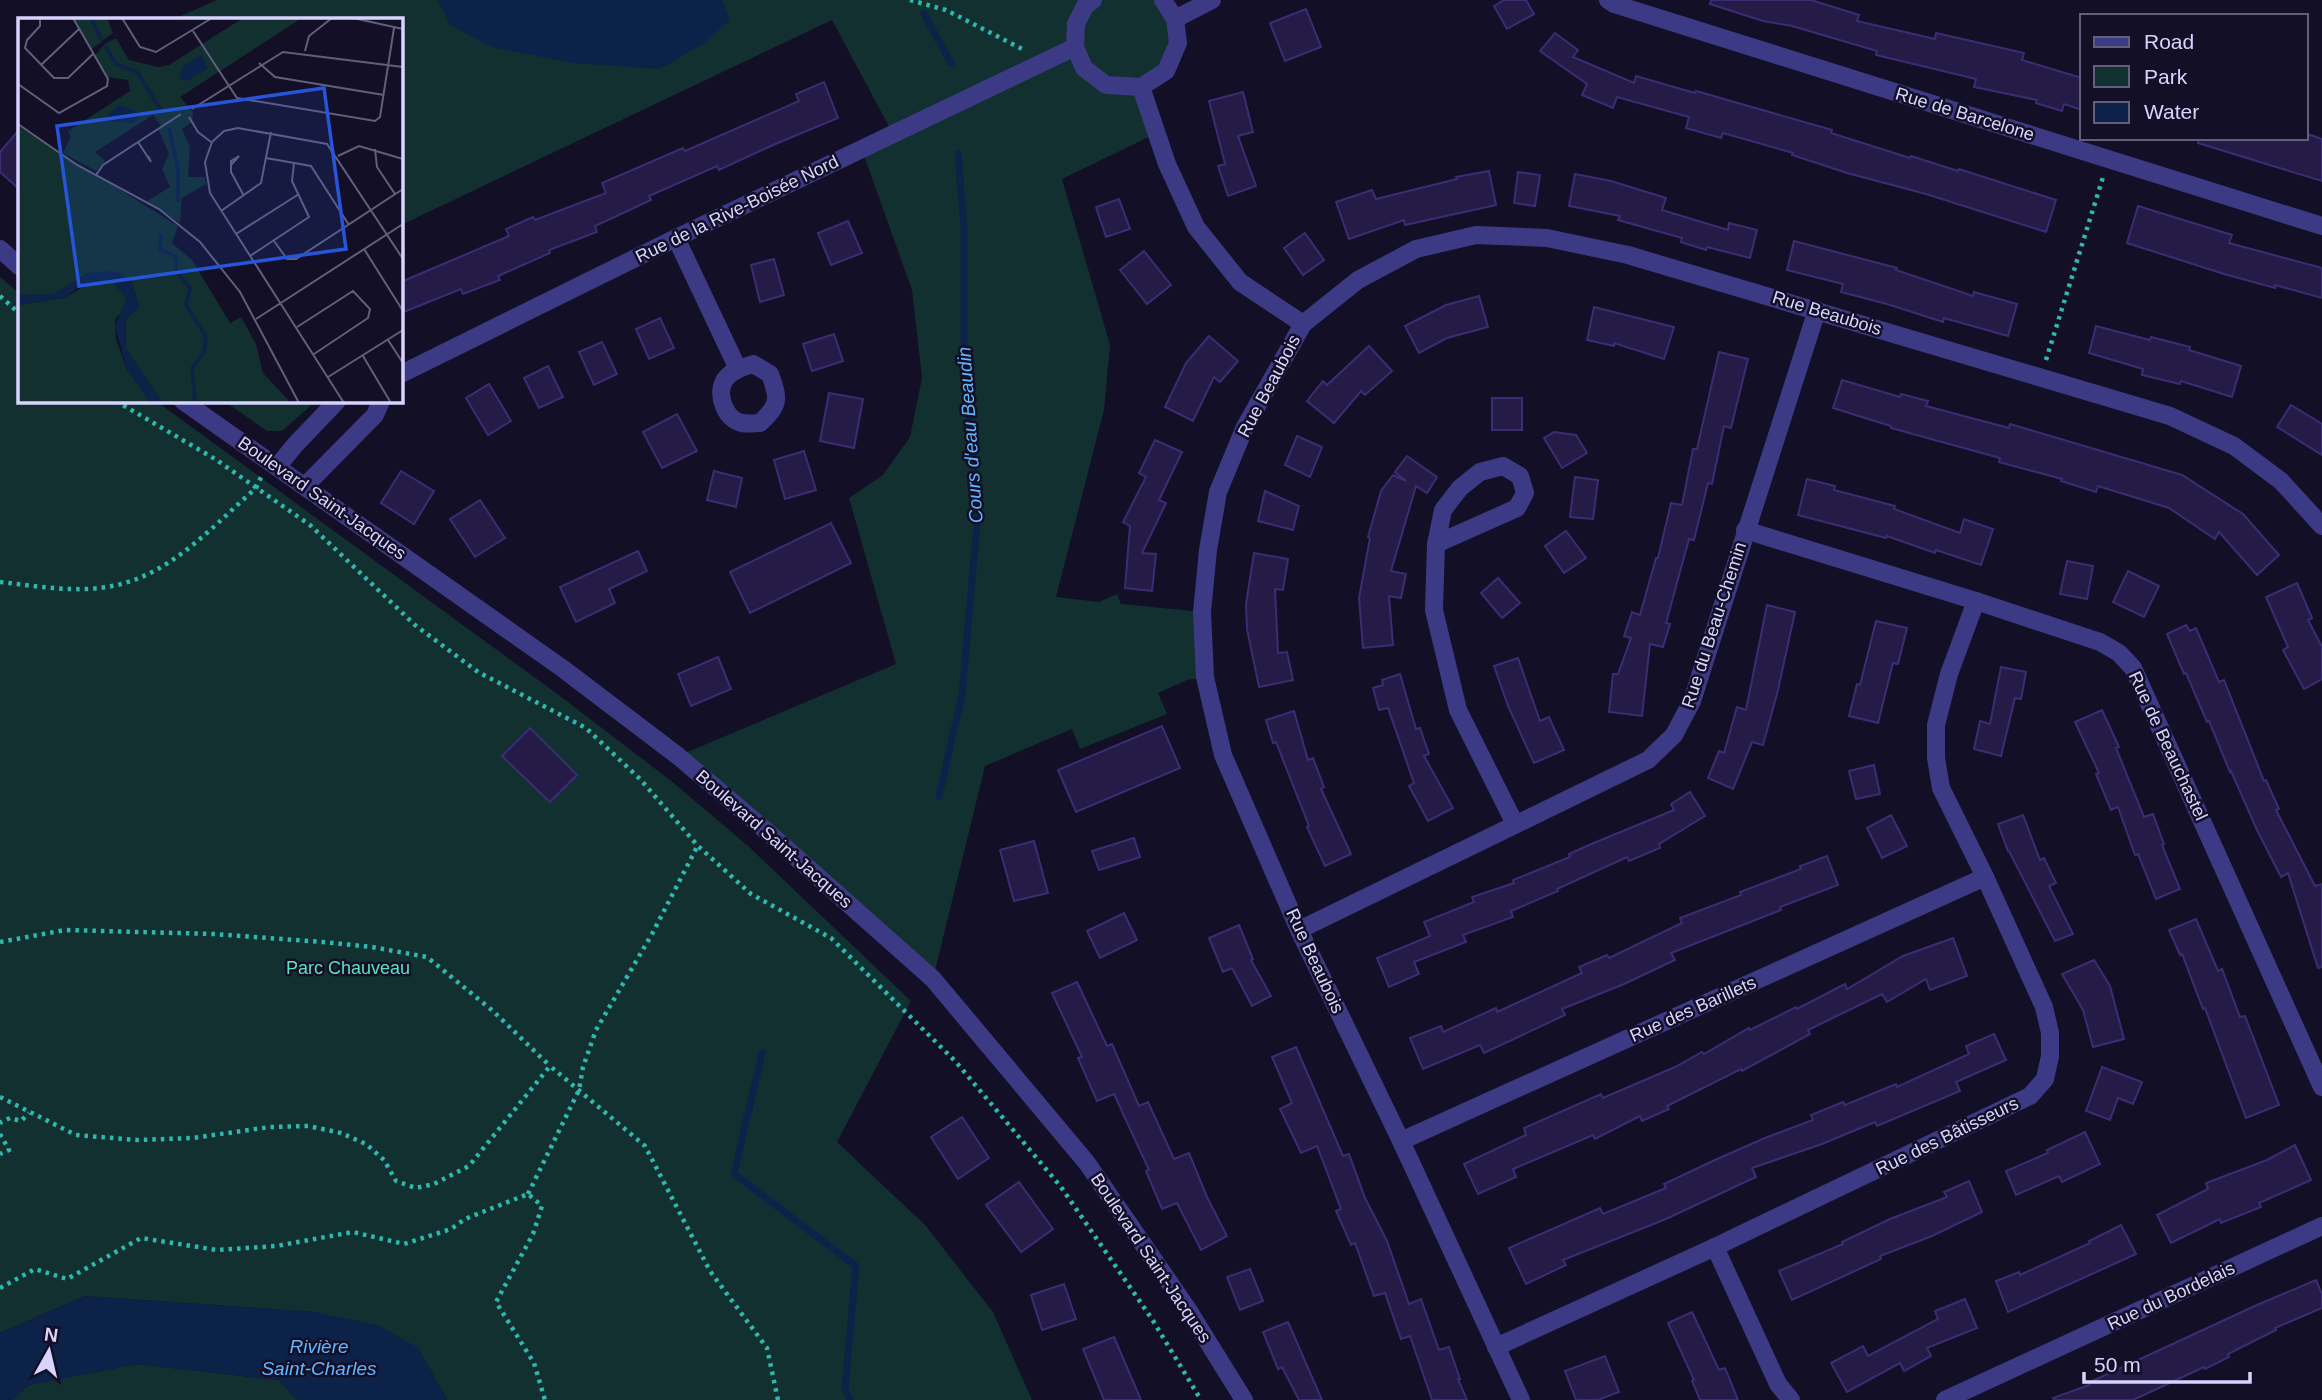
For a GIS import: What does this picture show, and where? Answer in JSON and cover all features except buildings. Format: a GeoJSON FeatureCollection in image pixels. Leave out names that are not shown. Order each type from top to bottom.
{"type":"FeatureCollection","features":[{"type":"Feature","properties":{"kind":"street"},"geometry":{"type":"LineString","coordinates":[[1093,0],[1085,6],[1076,24],[1075,47],[1084,68],[1106,85],[1141,87],[1166,71],[1178,43],[1175,19],[1163,0]]}},
{"type":"Feature","properties":{"kind":"street"},"geometry":{"type":"LineString","coordinates":[[1175,19],[1212,0]]}},
{"type":"Feature","properties":{"kind":"street","name":"Rue de Barcelone"},"geometry":{"type":"LineString","coordinates":[[1608,0],[2322,226]]}},
{"type":"Feature","properties":{"kind":"street","name":"Rue de la Rive-Boisée Nord"},"geometry":{"type":"LineString","coordinates":[[402,374],[1075,47]]}},
{"type":"Feature","properties":{"kind":"street"},"geometry":{"type":"LineString","coordinates":[[1141,87],[1167,164],[1196,227],[1240,282],[1303,324]]}},
{"type":"Feature","properties":{"kind":"street","name":"Rue Beaubois"},"geometry":{"type":"LineString","coordinates":[[1521,1400],[1401,1141],[1299,930],[1223,755],[1205,677],[1202,612],[1208,550],[1218,492],[1245,427],[1303,324],[1358,280],[1416,249],[1476,235],[1547,238],[1615,252],[2170,416],[2234,446],[2281,481],[2322,526]]}},
{"type":"Feature","properties":{"kind":"street"},"geometry":{"type":"LineString","coordinates":[[676,239],[738,369]]}},
{"type":"Feature","properties":{"kind":"street"},"geometry":{"type":"LineString","coordinates":[[0,249],[18,265]]}},
{"type":"Feature","properties":{"kind":"street","name":"Rue du Beau-Chemin"},"geometry":{"type":"LineString","coordinates":[[1299,930],[1648,760],[1674,735],[1692,701],[1817,310]]}},
{"type":"Feature","properties":{"kind":"street","name":"Boulevard Saint-Jacques"},"geometry":{"type":"LineString","coordinates":[[184,402],[562,668],[678,755],[933,979],[1087,1163],[1187,1308],[1244,1400]]}},
{"type":"Feature","properties":{"kind":"street"},"geometry":{"type":"LineString","coordinates":[[277,467],[336,402]]}},
{"type":"Feature","properties":{"kind":"street"},"geometry":{"type":"LineString","coordinates":[[305,486],[375,415],[381,402]]}},
{"type":"Feature","properties":{"kind":"street"},"geometry":{"type":"LineString","coordinates":[[1436,544],[1517,508],[1525,493],[1520,476],[1503,466],[1480,472],[1460,488],[1443,510],[1436,544],[1434,610],[1458,709],[1515,824]]}},
{"type":"Feature","properties":{"kind":"street","name":"Rue de Beauchastel"},"geometry":{"type":"LineString","coordinates":[[1745,530],[1976,601],[2100,642],[2119,653],[2133,668],[2322,1087]]}},
{"type":"Feature","properties":{"kind":"street","name":"Rue des Bâtisseurs"},"geometry":{"type":"LineString","coordinates":[[1496,1348],[1715,1248],[2030,1096],[2045,1079],[2050,1056],[2050,1033],[2044,1007],[1941,788],[1936,758],[1936,725],[1950,674],[1976,601]]}},
{"type":"Feature","properties":{"kind":"street","name":"Rue des Barillets"},"geometry":{"type":"LineString","coordinates":[[1401,1141],[1985,877]]}},
{"type":"Feature","properties":{"kind":"street","name":"Rue du Bordelais"},"geometry":{"type":"LineString","coordinates":[[1945,1400],[2322,1226]]}},
{"type":"Feature","properties":{"kind":"street"},"geometry":{"type":"LineString","coordinates":[[1715,1248],[1778,1384],[1791,1400]]}},
{"type":"Feature","properties":{"kind":"path"},"geometry":{"type":"LineString","coordinates":[[909,0],[946,10],[1047,60]]}},
{"type":"Feature","properties":{"kind":"path"},"geometry":{"type":"LineString","coordinates":[[2041,377],[2109,159]]}},
{"type":"Feature","properties":{"kind":"path"},"geometry":{"type":"LineString","coordinates":[[0,296],[18,312]]}},
{"type":"Feature","properties":{"kind":"path"},"geometry":{"type":"LineString","coordinates":[[118,402],[205,452],[310,525],[415,625],[478,672],[586,728],[640,779],[698,846],[751,894],[831,938],[956,1062],[1061,1187],[1152,1319],[1201,1400]]}},
{"type":"Feature","properties":{"kind":"path"},"geometry":{"type":"LineString","coordinates":[[0,582],[86,589],[118,584],[159,570],[175,561],[256,488]]}},
{"type":"Feature","properties":{"kind":"path"},"geometry":{"type":"LineString","coordinates":[[0,1288],[35,1269],[67,1279],[141,1237],[217,1250],[276,1247],[353,1232],[404,1244],[451,1229],[465,1219],[528,1194],[579,1090],[583,1067],[596,1030],[652,934],[698,846]]}},
{"type":"Feature","properties":{"kind":"path"},"geometry":{"type":"LineString","coordinates":[[0,942],[65,930],[214,934],[372,947],[426,957],[493,1011],[550,1066],[645,1146],[710,1270],[767,1348],[778,1400]]}},
{"type":"Feature","properties":{"kind":"path"},"geometry":{"type":"LineString","coordinates":[[0,1097],[29,1114],[76,1135],[137,1140],[193,1138],[270,1127],[308,1126],[341,1133],[366,1144],[384,1160],[396,1181],[416,1188],[434,1185],[469,1166],[550,1066]]}},
{"type":"Feature","properties":{"kind":"path"},"geometry":{"type":"LineString","coordinates":[[0,1125],[9,1118],[21,1121],[29,1114]]}},
{"type":"Feature","properties":{"kind":"path"},"geometry":{"type":"LineString","coordinates":[[0,1134],[9,1150],[0,1154]]}},
{"type":"Feature","properties":{"kind":"path"},"geometry":{"type":"LineString","coordinates":[[528,1194],[542,1206],[533,1234],[496,1302],[534,1363],[545,1400]]}},
{"type":"Feature","properties":{"kind":"green space"},"geometry":{"type":"Polygon","coordinates":[[[217,0],[1163,0],[1178,43],[1141,87],[1157,133],[1062,179],[1110,345],[1104,410],[1056,597],[1099,602],[1117,594],[1121,604],[1202,612],[1205,677],[1187,680],[1158,693],[1167,714],[1080,749],[1072,729],[985,766],[933,979],[678,756],[896,664],[849,498],[883,475],[910,437],[922,378],[912,290],[862,150],[893,134],[832,20],[402,225],[402,18],[176,18],[217,0]]]}},
{"type":"Feature","properties":{"kind":"green space","name":"Parc Chauveau"},"geometry":{"type":"Polygon","coordinates":[[[0,277],[18,292],[18,402],[157,402],[556,693],[670,780],[747,845],[911,1001],[837,1142],[925,1225],[993,1312],[1032,1400],[447,1400],[418,1348],[314,1312],[85,1296],[0,1333],[0,277]]]}},
{"type":"Feature","properties":{"kind":"green space"},"geometry":{"type":"Polygon","coordinates":[[[225,402],[315,402],[282,431],[267,431],[225,402]]]}},
{"type":"Feature","properties":{"kind":"green space"},"geometry":{"type":"Polygon","coordinates":[[[137,1364],[279,1380],[297,1400],[12,1400],[28,1385],[137,1364]]]}},
{"type":"Feature","properties":{"kind":"water"},"geometry":{"type":"Polygon","coordinates":[[[438,0],[722,0],[730,20],[703,44],[660,69],[573,63],[491,47],[450,25],[438,0]]]}},
{"type":"Feature","properties":{"kind":"water","name":"Rivière Saint-Charles"},"geometry":{"type":"Polygon","coordinates":[[[85,1296],[314,1312],[378,1325],[418,1348],[447,1400],[297,1400],[279,1380],[137,1364],[28,1385],[12,1400],[0,1400],[0,1333],[85,1296]]]}},
{"type":"Feature","properties":{"kind":"waterway","name":"Cours d'eau Beaudin"},"geometry":{"type":"LineString","coordinates":[[924,14],[951,63]]}},
{"type":"Feature","properties":{"kind":"waterway","name":"Cours d'eau Beaudin"},"geometry":{"type":"LineString","coordinates":[[939,796],[962,695],[978,512],[964,356],[964,228],[958,154]]}},
{"type":"Feature","properties":{"kind":"waterway","name":"Cours d'eau Beaudin"},"geometry":{"type":"LineString","coordinates":[[762,1053],[734,1174],[856,1266],[845,1388],[850,1400]]}}]}
